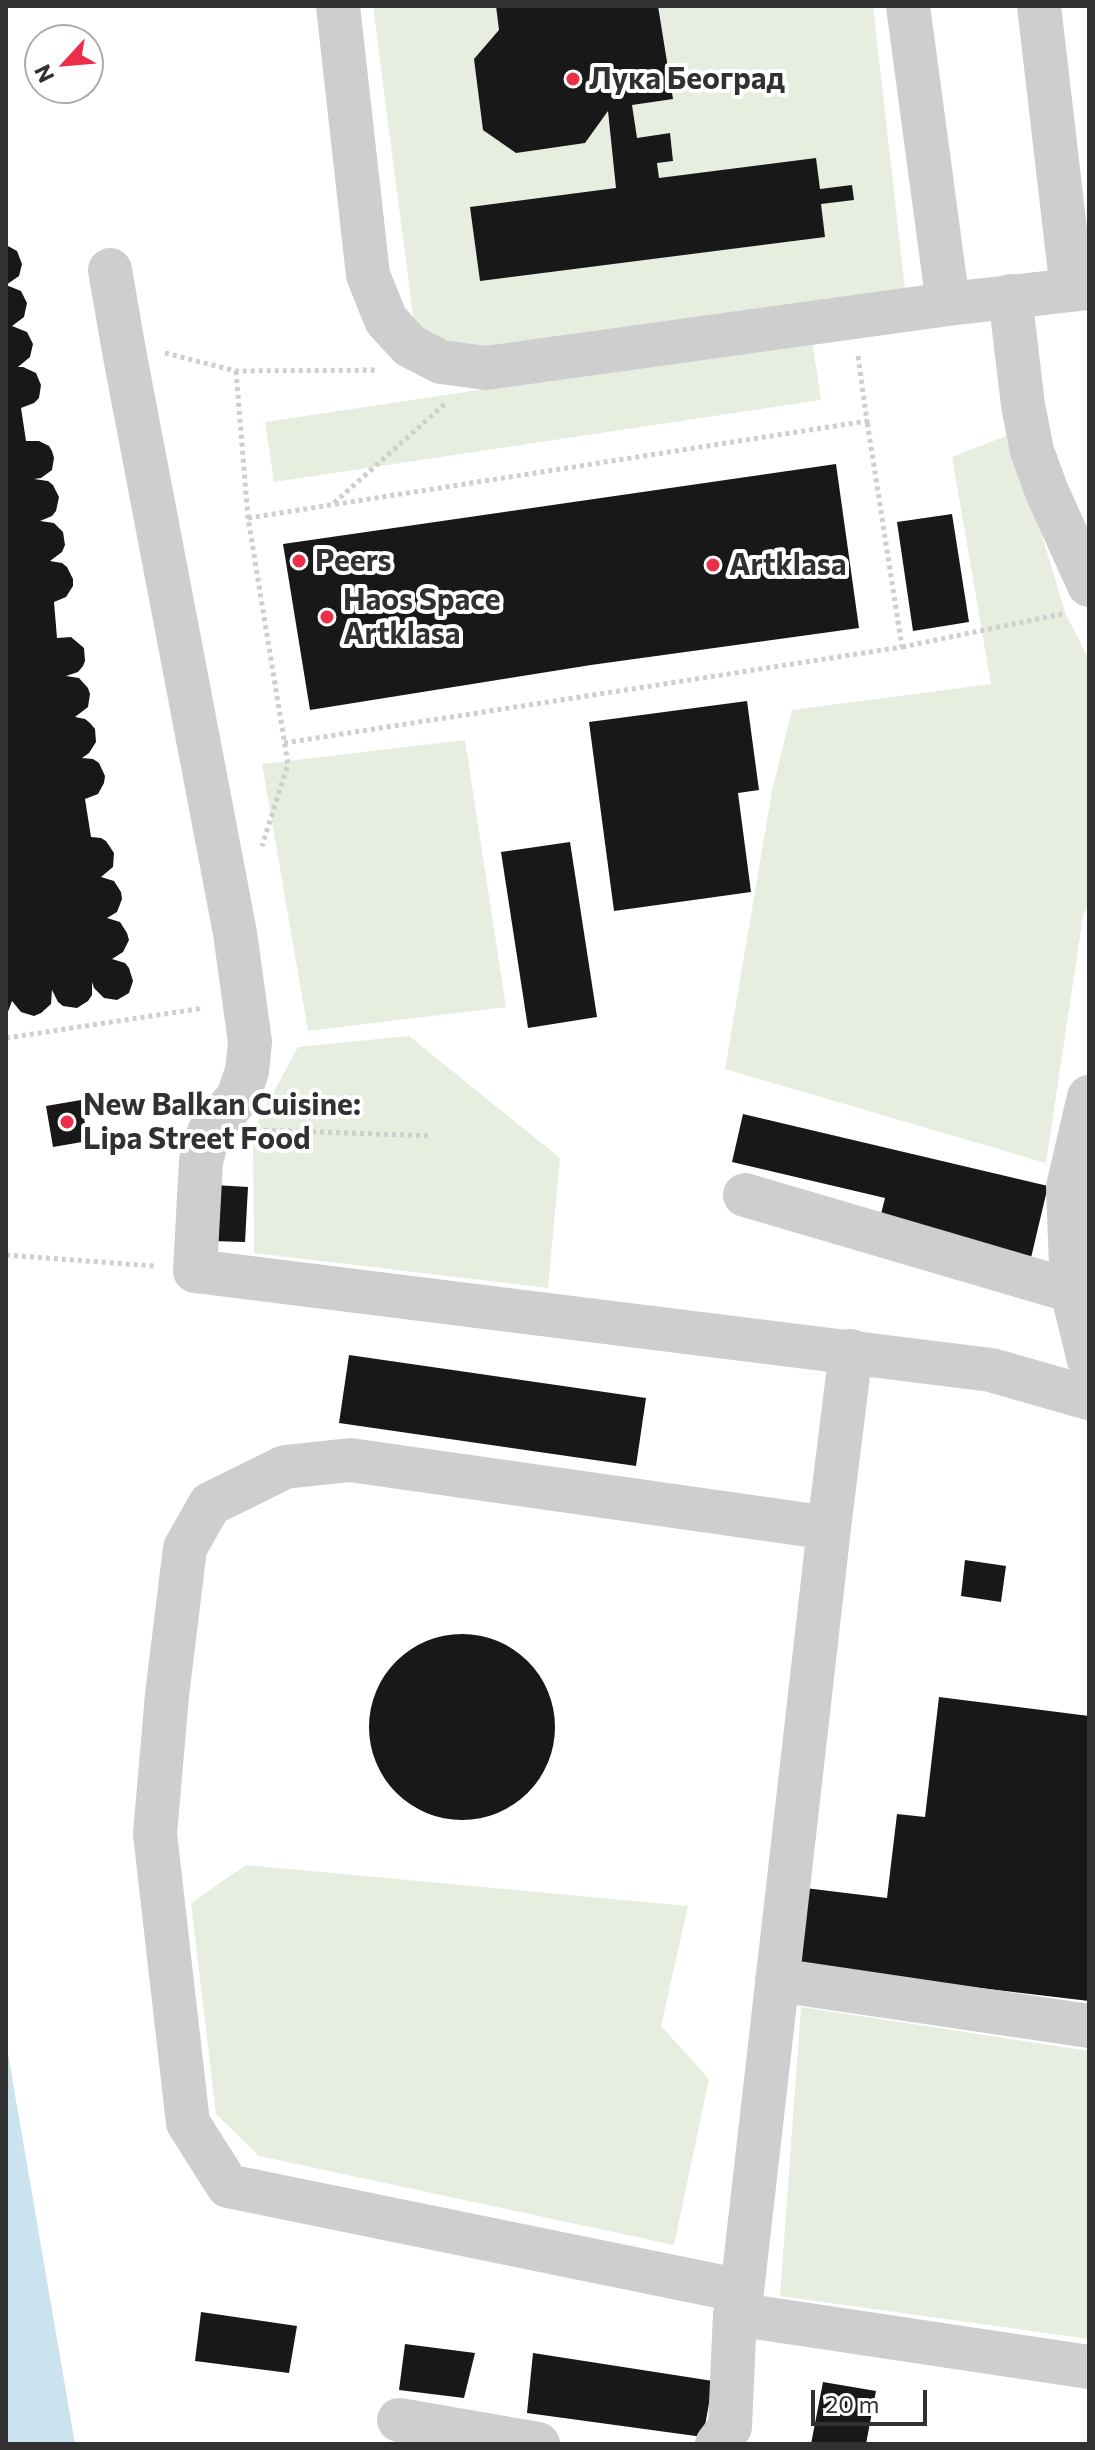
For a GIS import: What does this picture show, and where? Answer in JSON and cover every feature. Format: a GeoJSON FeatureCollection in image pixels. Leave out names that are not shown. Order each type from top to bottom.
{"type":"FeatureCollection","features":[{"type":"Feature","properties":{"kind":"street"},"geometry":{"type":"LineString","coordinates":[[338,6],[368,275],[386,320],[410,346],[441,362],[486,368],[948,304],[1080,289],[1039,6]]}},
{"type":"Feature","properties":{"kind":"street"},"geometry":{"type":"LineString","coordinates":[[908,6],[948,304]]}},
{"type":"Feature","properties":{"kind":"street"},"geometry":{"type":"LineString","coordinates":[[110,270],[232,918],[250,1042],[247,1071],[238,1097],[211,1129],[201,1161],[195,1271],[991,1370],[1089,1398]]}},
{"type":"Feature","properties":{"kind":"street"},"geometry":{"type":"LineString","coordinates":[[1010,296],[1023,405],[1032,451],[1081,598]]}},
{"type":"Feature","properties":{"kind":"street"},"geometry":{"type":"LineString","coordinates":[[1089,1097],[1068,1187],[1072,1291],[1089,1360]]}},
{"type":"Feature","properties":{"kind":"street"},"geometry":{"type":"LineString","coordinates":[[745,1195],[1072,1291]]}},
{"type":"Feature","properties":{"kind":"street"},"geometry":{"type":"LineString","coordinates":[[717,2444],[730,2427],[738,2302],[851,1351]]}},
{"type":"Feature","properties":{"kind":"street"},"geometry":{"type":"LineString","coordinates":[[829,1528],[350,1460],[285,1467],[210,1504],[185,1548],[155,1834],[188,2123],[228,2186],[738,2302],[1089,2367]]}},
{"type":"Feature","properties":{"kind":"street"},"geometry":{"type":"LineString","coordinates":[[777,1980],[1089,2026]]}},
{"type":"Feature","properties":{"kind":"street"},"geometry":{"type":"LineString","coordinates":[[399,2420],[538,2444]]}},
{"type":"Feature","properties":{"kind":"path"},"geometry":{"type":"LineString","coordinates":[[124,351],[139,347],[236,371],[392,369]]}},
{"type":"Feature","properties":{"kind":"path"},"geometry":{"type":"LineString","coordinates":[[857,354],[902,647]]}},
{"type":"Feature","properties":{"kind":"path"},"geometry":{"type":"LineString","coordinates":[[332,505],[486,368]]}},
{"type":"Feature","properties":{"kind":"path"},"geometry":{"type":"LineString","coordinates":[[236,371],[248,518],[288,764]]}},
{"type":"Feature","properties":{"kind":"path"},"geometry":{"type":"LineString","coordinates":[[248,518],[867,421]]}},
{"type":"Feature","properties":{"kind":"path"},"geometry":{"type":"LineString","coordinates":[[284,743],[902,647],[1081,598]]}},
{"type":"Feature","properties":{"kind":"path"},"geometry":{"type":"LineString","coordinates":[[6,1038],[244,1002]]}},
{"type":"Feature","properties":{"kind":"path"},"geometry":{"type":"LineString","coordinates":[[211,1129],[432,1136]]}},
{"type":"Feature","properties":{"kind":"path"},"geometry":{"type":"LineString","coordinates":[[6,1255],[195,1271]]}},
{"type":"Feature","properties":{"kind":"green space"},"geometry":{"type":"Polygon","coordinates":[[[373,6],[873,6],[905,289],[490,352],[434,343],[413,316],[373,6]]]}},
{"type":"Feature","properties":{"kind":"green space"},"geometry":{"type":"Polygon","coordinates":[[[812,340],[821,400],[274,482],[265,422],[812,340]]]}},
{"type":"Feature","properties":{"kind":"green space"},"geometry":{"type":"Polygon","coordinates":[[[1011,434],[1066,615],[1089,659],[1089,904],[1083,916],[1046,1163],[725,1069],[772,791],[792,710],[991,684],[952,457],[1011,434]]]}},
{"type":"Feature","properties":{"kind":"green space"},"geometry":{"type":"Polygon","coordinates":[[[465,740],[506,1007],[308,1031],[262,764],[465,740]]]}},
{"type":"Feature","properties":{"kind":"green space"},"geometry":{"type":"Polygon","coordinates":[[[409,1036],[560,1158],[548,1288],[254,1253],[253,1130],[298,1047],[409,1036]]]}},
{"type":"Feature","properties":{"kind":"green space"},"geometry":{"type":"Polygon","coordinates":[[[246,1865],[688,1906],[661,2026],[709,2079],[674,2245],[259,2156],[216,2114],[191,1903],[246,1865]]]}},
{"type":"Feature","properties":{"kind":"green space"},"geometry":{"type":"Polygon","coordinates":[[[801,2007],[1089,2051],[1089,2339],[780,2296],[801,2007]]]}},
{"type":"Feature","properties":{"kind":"water"},"geometry":{"type":"Polygon","coordinates":[[[6,2042],[75,2444],[6,2444],[6,2042]]]}},
{"type":"Feature","properties":{"kind":"building"},"geometry":{"type":"Polygon","coordinates":[[[496,6],[658,6],[673,99],[632,105],[637,138],[670,133],[673,161],[657,163],[659,178],[816,158],[820,189],[852,185],[854,200],[821,204],[825,237],[480,281],[470,207],[616,188],[608,111],[585,143],[516,153],[483,130],[474,59],[499,30],[496,6]]]}},
{"type":"Feature","properties":{"kind":"building"},"geometry":{"type":"Polygon","coordinates":[[[6,245],[17,251],[22,264],[19,276],[6,285],[6,245]]]}},
{"type":"Feature","properties":{"kind":"building"},"geometry":{"type":"Polygon","coordinates":[[[6,285],[21,291],[27,303],[24,317],[12,326],[27,332],[33,344],[30,357],[18,367],[36,373],[41,385],[39,398],[21,408],[26,441],[39,441],[49,446],[54,458],[52,470],[34,479],[48,481],[59,497],[56,511],[40,521],[54,523],[63,532],[65,545],[62,552],[50,561],[62,563],[73,579],[73,586],[66,597],[54,602],[57,638],[71,637],[84,648],[83,666],[78,672],[66,676],[79,678],[90,694],[88,707],[75,717],[85,719],[95,729],[96,742],[82,758],[99,763],[105,776],[98,794],[85,799],[91,837],[106,841],[114,853],[113,867],[101,877],[114,881],[121,892],[117,912],[107,918],[120,922],[129,940],[123,952],[112,959],[125,963],[133,981],[129,993],[117,1000],[104,998],[92,982],[92,995],[77,1008],[63,1006],[52,990],[51,1004],[41,1013],[34,1016],[21,1012],[12,1001],[6,1017],[6,285]]]}},
{"type":"Feature","properties":{"kind":"building"},"geometry":{"type":"Polygon","coordinates":[[[836,464],[859,628],[591,665],[310,710],[283,544],[836,464]]]}},
{"type":"Feature","properties":{"kind":"building"},"geometry":{"type":"Polygon","coordinates":[[[952,514],[969,622],[913,631],[897,522],[952,514]]]}},
{"type":"Feature","properties":{"kind":"building"},"geometry":{"type":"Polygon","coordinates":[[[747,701],[759,790],[738,793],[751,892],[614,911],[589,722],[747,701]]]}},
{"type":"Feature","properties":{"kind":"building"},"geometry":{"type":"Polygon","coordinates":[[[570,842],[597,1017],[528,1028],[501,852],[570,842]]]}},
{"type":"Feature","properties":{"kind":"building"},"geometry":{"type":"Polygon","coordinates":[[[81,1100],[88,1141],[53,1147],[46,1106],[81,1100]]]}},
{"type":"Feature","properties":{"kind":"building"},"geometry":{"type":"Polygon","coordinates":[[[743,1114],[1048,1186],[1030,1262],[878,1226],[885,1198],[732,1162],[743,1114]]]}},
{"type":"Feature","properties":{"kind":"building"},"geometry":{"type":"Polygon","coordinates":[[[215,1185],[248,1187],[245,1242],[212,1241],[215,1185]]]}},
{"type":"Feature","properties":{"kind":"building"},"geometry":{"type":"Polygon","coordinates":[[[349,1355],[646,1398],[636,1466],[339,1423],[349,1355]]]}},
{"type":"Feature","properties":{"kind":"building"},"geometry":{"type":"Polygon","coordinates":[[[965,1560],[1006,1566],[1001,1602],[961,1596],[965,1560]]]}},
{"type":"Feature","properties":{"kind":"building"},"geometry":{"type":"Polygon","coordinates":[[[462,1634],[497,1641],[527,1662],[548,1692],[555,1727],[548,1762],[527,1792],[497,1813],[462,1820],[427,1813],[397,1792],[376,1762],[369,1727],[376,1692],[397,1662],[427,1641],[462,1634]]]}},
{"type":"Feature","properties":{"kind":"building"},"geometry":{"type":"Polygon","coordinates":[[[939,1697],[1089,1716],[1089,2001],[795,1966],[805,1888],[887,1898],[897,1814],[925,1817],[939,1697]]]}},
{"type":"Feature","properties":{"kind":"building"},"geometry":{"type":"Polygon","coordinates":[[[201,2312],[297,2326],[289,2373],[195,2361],[201,2312]]]}},
{"type":"Feature","properties":{"kind":"building"},"geometry":{"type":"Polygon","coordinates":[[[405,2344],[475,2353],[464,2398],[399,2390],[405,2344]]]}},
{"type":"Feature","properties":{"kind":"building"},"geometry":{"type":"Polygon","coordinates":[[[533,2353],[713,2381],[703,2437],[527,2413],[533,2353]]]}},
{"type":"Feature","properties":{"kind":"building"},"geometry":{"type":"Polygon","coordinates":[[[823,2382],[876,2391],[866,2444],[811,2444],[823,2382]]]}},
{"type":"Feature","properties":{"kind":"place","name":"Лука Београд"},"geometry":{"type":"Point","coordinates":[573,79]}},
{"type":"Feature","properties":{"kind":"place","name":"Peers"},"geometry":{"type":"Point","coordinates":[299,561]}},
{"type":"Feature","properties":{"kind":"place","name":"Artklasa"},"geometry":{"type":"Point","coordinates":[713,565]}},
{"type":"Feature","properties":{"kind":"place","name":"Haos Space Artklasa"},"geometry":{"type":"Point","coordinates":[327,617]}},
{"type":"Feature","properties":{"kind":"place","name":"New Balkan Cuisine: Lipa Street Food"},"geometry":{"type":"Point","coordinates":[67,1122]}}]}
